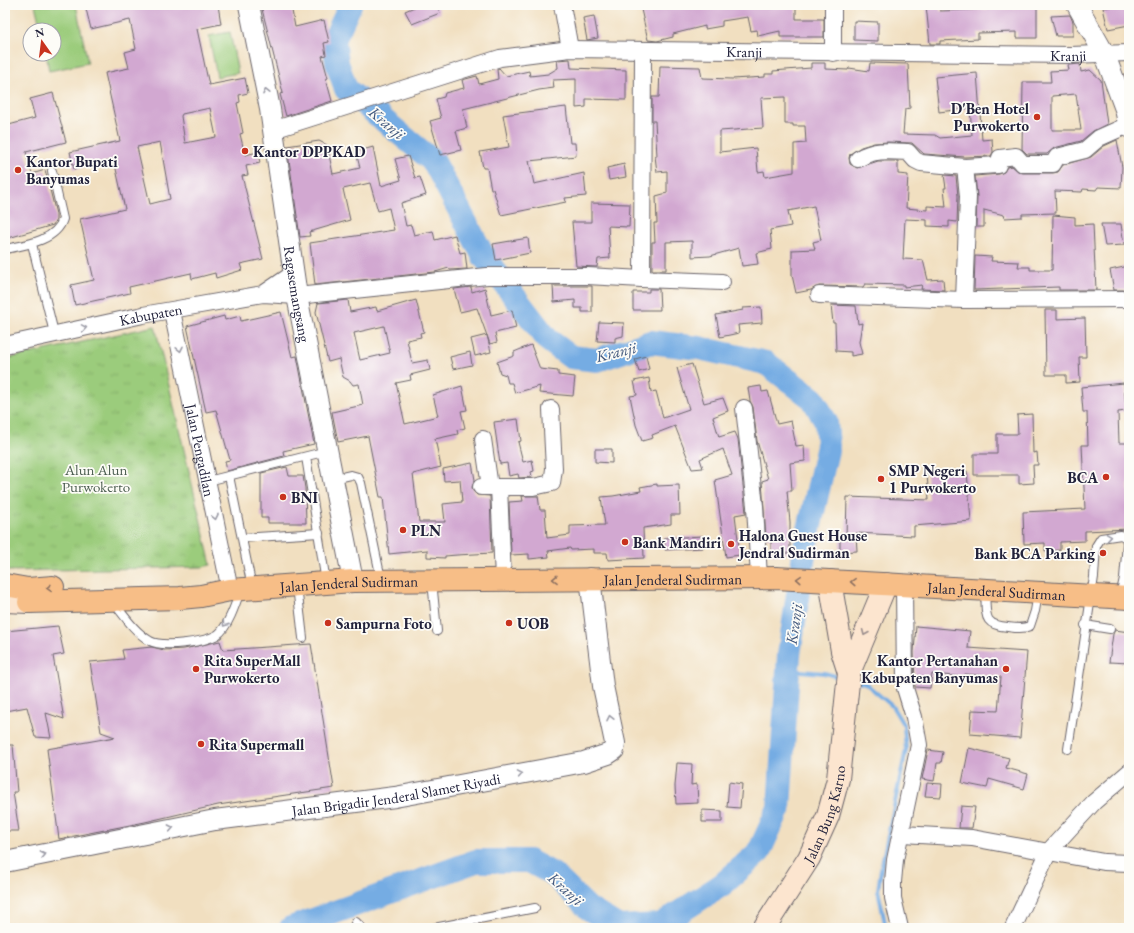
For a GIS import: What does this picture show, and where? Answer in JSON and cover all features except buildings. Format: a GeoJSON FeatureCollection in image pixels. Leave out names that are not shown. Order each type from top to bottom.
{"type":"FeatureCollection","features":[{"type":"Feature","properties":{"kind":"main road","name":"Jalan Jenderal Sudirman"},"geometry":{"type":"LineString","coordinates":[[5,601],[29,602],[112,600],[201,596],[235,589],[297,586],[353,581],[590,578],[768,578],[1124,598]]}},
{"type":"Feature","properties":{"kind":"main road"},"geometry":{"type":"LineString","coordinates":[[826,581],[848,681]]}},
{"type":"Feature","properties":{"kind":"main road","name":"Jalan Jenderal Sudirman"},"geometry":{"type":"LineString","coordinates":[[5,585],[28,589],[200,584],[235,589]]}},
{"type":"Feature","properties":{"kind":"main road"},"geometry":{"type":"LineString","coordinates":[[848,681],[895,584]]}},
{"type":"Feature","properties":{"kind":"main road","name":"Jalan Bung Karno"},"geometry":{"type":"LineString","coordinates":[[764,928],[809,858],[828,816],[838,779],[848,681]]}},
{"type":"Feature","properties":{"kind":"street","name":"Ragasemangsang"},"geometry":{"type":"LineString","coordinates":[[249,5],[273,130],[297,296],[353,581]]}},
{"type":"Feature","properties":{"kind":"street"},"geometry":{"type":"LineString","coordinates":[[562,5],[570,49]]}},
{"type":"Feature","properties":{"kind":"street"},"geometry":{"type":"LineString","coordinates":[[833,5],[841,53]]}},
{"type":"Feature","properties":{"kind":"street"},"geometry":{"type":"LineString","coordinates":[[858,159],[866,154],[877,151],[908,152],[915,160],[921,163],[965,167],[998,165],[1000,158],[1016,156],[1023,164],[1052,164],[1056,157],[1085,150],[1099,138],[1129,126],[1105,55],[1077,5]]}},
{"type":"Feature","properties":{"kind":"street","name":"Kranji"},"geometry":{"type":"LineString","coordinates":[[273,130],[500,58],[570,49],[1105,55],[1129,53]]}},
{"type":"Feature","properties":{"kind":"street"},"geometry":{"type":"LineString","coordinates":[[642,278],[643,50]]}},
{"type":"Feature","properties":{"kind":"street"},"geometry":{"type":"LineString","coordinates":[[964,300],[968,196],[965,167]]}},
{"type":"Feature","properties":{"kind":"street"},"geometry":{"type":"LineString","coordinates":[[263,294],[294,273]]}},
{"type":"Feature","properties":{"kind":"street","name":"Kabupaten"},"geometry":{"type":"LineString","coordinates":[[5,345],[54,333],[263,294],[297,296],[487,276],[516,275],[642,278],[722,282]]}},
{"type":"Feature","properties":{"kind":"street"},"geometry":{"type":"LineString","coordinates":[[819,295],[964,300],[1129,299]]}},
{"type":"Feature","properties":{"kind":"street","name":"Jalan Pengadilan"},"geometry":{"type":"LineString","coordinates":[[172,311],[208,481],[235,589]]}},
{"type":"Feature","properties":{"kind":"street"},"geometry":{"type":"LineString","coordinates":[[744,408],[755,506],[768,578]]}},
{"type":"Feature","properties":{"kind":"street"},"geometry":{"type":"LineString","coordinates":[[490,487],[533,487],[552,483],[554,470],[552,409]]}},
{"type":"Feature","properties":{"kind":"street"},"geometry":{"type":"LineString","coordinates":[[483,439],[503,579]]}},
{"type":"Feature","properties":{"kind":"street","name":"Jalan Brigadir Jenderal Slamet Riyadi"},"geometry":{"type":"LineString","coordinates":[[5,862],[215,820],[338,805],[403,795],[584,762],[608,754],[614,750],[615,743],[603,686],[590,578]]}},
{"type":"Feature","properties":{"kind":"street"},"geometry":{"type":"LineString","coordinates":[[895,584],[905,688],[909,707],[914,717],[919,745],[902,834],[895,860],[893,898],[900,928]]}},
{"type":"Feature","properties":{"kind":"street"},"geometry":{"type":"LineString","coordinates":[[1013,928],[1049,851],[1094,802],[1129,772]]}},
{"type":"Feature","properties":{"kind":"street"},"geometry":{"type":"LineString","coordinates":[[902,834],[972,838],[1104,862],[1129,863]]}},
{"type":"Feature","properties":{"kind":"lane"},"geometry":{"type":"LineString","coordinates":[[5,249],[32,244],[56,230],[61,225],[64,219],[52,171]]}},
{"type":"Feature","properties":{"kind":"lane"},"geometry":{"type":"LineString","coordinates":[[32,244],[54,333]]}},
{"type":"Feature","properties":{"kind":"lane"},"geometry":{"type":"LineString","coordinates":[[208,481],[327,451]]}},
{"type":"Feature","properties":{"kind":"lane"},"geometry":{"type":"LineString","coordinates":[[306,457],[326,584]]}},
{"type":"Feature","properties":{"kind":"lane"},"geometry":{"type":"LineString","coordinates":[[333,479],[351,475],[358,477],[361,483],[382,581]]}},
{"type":"Feature","properties":{"kind":"lane"},"geometry":{"type":"LineString","coordinates":[[112,600],[132,627],[152,642],[171,644],[190,642],[218,634],[232,614],[243,538],[229,476]]}},
{"type":"Feature","properties":{"kind":"lane"},"geometry":{"type":"LineString","coordinates":[[243,538],[318,534]]}},
{"type":"Feature","properties":{"kind":"lane"},"geometry":{"type":"LineString","coordinates":[[1068,749],[1085,625],[1091,596],[1096,546],[1101,538],[1121,535],[1126,538],[1124,598]]}},
{"type":"Feature","properties":{"kind":"lane"},"geometry":{"type":"LineString","coordinates":[[432,580],[437,631]]}},
{"type":"Feature","properties":{"kind":"lane"},"geometry":{"type":"LineString","coordinates":[[297,586],[303,638]]}},
{"type":"Feature","properties":{"kind":"lane"},"geometry":{"type":"LineString","coordinates":[[985,589],[987,618],[990,623],[994,626],[1023,629],[1030,626],[1035,611],[1038,593]]}},
{"type":"Feature","properties":{"kind":"lane"},"geometry":{"type":"LineString","coordinates":[[1085,625],[1110,629]]}},
{"type":"Feature","properties":{"kind":"lane"},"geometry":{"type":"LineString","coordinates":[[434,928],[534,908]]}},
{"type":"Feature","properties":{"kind":"lane"},"geometry":{"type":"LineString","coordinates":[[353,928],[356,922],[362,928]]}},
{"type":"Feature","properties":{"kind":"green space"},"geometry":{"type":"Polygon","coordinates":[[[35,5],[76,5],[88,63],[49,71],[47,62],[62,62],[62,22],[39,22],[35,5]]]}},
{"type":"Feature","properties":{"kind":"green space"},"geometry":{"type":"Polygon","coordinates":[[[230,32],[238,73],[217,77],[209,36],[230,32]]]}},
{"type":"Feature","properties":{"kind":"green space","name":"Alun Alun Purwokerto"},"geometry":{"type":"Polygon","coordinates":[[[155,326],[211,565],[202,567],[5,571],[5,359],[155,326]]]}},
{"type":"Feature","properties":{"kind":"waterway","name":"Kranji"},"geometry":{"type":"LineString","coordinates":[[291,928],[476,861],[529,861],[553,874],[589,909],[619,927],[660,925],[723,884],[759,852],[779,808],[789,655],[805,547],[828,446],[826,422],[813,399],[766,363],[699,348],[651,342],[597,360],[571,357],[548,340],[484,257],[434,162],[346,89],[337,63],[334,40],[350,5]]}},
{"type":"Feature","properties":{"kind":"waterway","name":"Kranji"},"geometry":{"type":"LineString","coordinates":[[788,670],[824,673],[843,678]]}},
{"type":"Feature","properties":{"kind":"waterway","name":"Kranji"},"geometry":{"type":"LineString","coordinates":[[855,681],[865,683],[892,706],[904,726],[906,750],[878,890],[886,928]]}},
{"type":"Feature","properties":{"kind":"place","name":"D'Ben Hotel Purwokerto"},"geometry":{"type":"Point","coordinates":[1037,117]}},
{"type":"Feature","properties":{"kind":"place","name":"Kantor DPPKAD"},"geometry":{"type":"Point","coordinates":[245,151]}},
{"type":"Feature","properties":{"kind":"place","name":"Kantor Bupati Banyumas"},"geometry":{"type":"Point","coordinates":[18,170]}},
{"type":"Feature","properties":{"kind":"place","name":"BCA"},"geometry":{"type":"Point","coordinates":[1106,477]}},
{"type":"Feature","properties":{"kind":"place","name":"SMP Negeri 1 Purwokerto"},"geometry":{"type":"Point","coordinates":[881,479]}},
{"type":"Feature","properties":{"kind":"place","name":"BNI"},"geometry":{"type":"Point","coordinates":[283,497]}},
{"type":"Feature","properties":{"kind":"place","name":"PLN"},"geometry":{"type":"Point","coordinates":[403,530]}},
{"type":"Feature","properties":{"kind":"place","name":"Bank Mandiri"},"geometry":{"type":"Point","coordinates":[625,542]}},
{"type":"Feature","properties":{"kind":"place","name":"Halona Guest House Jendral Sudirman"},"geometry":{"type":"Point","coordinates":[731,544]}},
{"type":"Feature","properties":{"kind":"place","name":"Bank BCA Parking"},"geometry":{"type":"Point","coordinates":[1103,553]}},
{"type":"Feature","properties":{"kind":"place","name":"Sampurna Foto"},"geometry":{"type":"Point","coordinates":[328,623]}},
{"type":"Feature","properties":{"kind":"place","name":"UOB"},"geometry":{"type":"Point","coordinates":[509,623]}},
{"type":"Feature","properties":{"kind":"place","name":"Rita SuperMall Purwokerto"},"geometry":{"type":"Point","coordinates":[196,669]}},
{"type":"Feature","properties":{"kind":"place","name":"Kantor Pertanahan Kabupaten Banyumas"},"geometry":{"type":"Point","coordinates":[1006,669]}},
{"type":"Feature","properties":{"kind":"place","name":"Rita Supermall"},"geometry":{"type":"Point","coordinates":[201,744]}}]}
